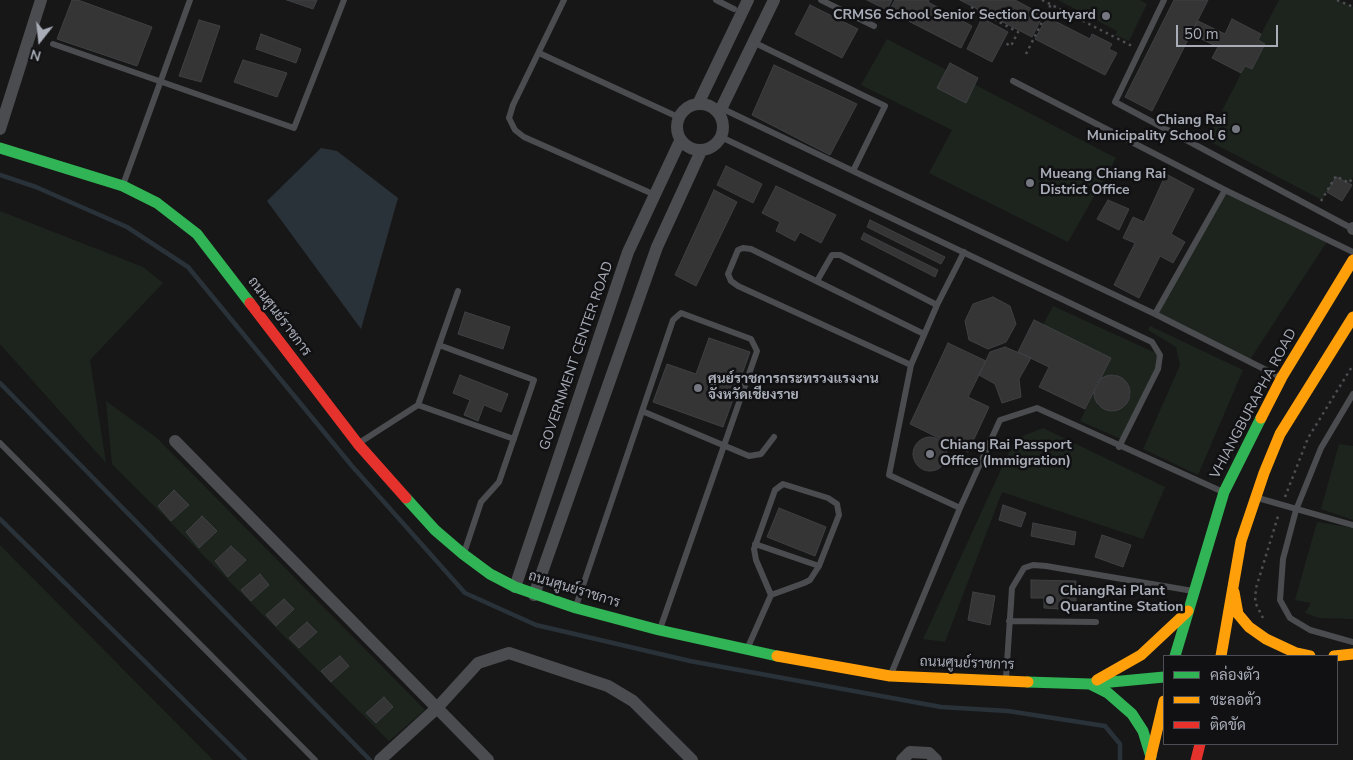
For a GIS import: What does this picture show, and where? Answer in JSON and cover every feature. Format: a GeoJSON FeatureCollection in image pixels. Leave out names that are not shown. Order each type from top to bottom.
{"type":"FeatureCollection","features":[{"type":"Feature","properties":{"kind":"street"},"geometry":{"type":"LineString","coordinates":[[0,129],[41,0]]}},
{"type":"Feature","properties":{"kind":"street"},"geometry":{"type":"LineString","coordinates":[[698,104],[748,0]]}},
{"type":"Feature","properties":{"kind":"street"},"geometry":{"type":"LineString","coordinates":[[720,110],[706,104],[690,106],[678,117],[677,133],[680,141],[686,146],[701,151],[713,147],[721,137],[723,125],[720,110],[774,0]]}},
{"type":"Feature","properties":{"kind":"street","name":"GOVERNMENT CENTER ROAD"},"geometry":{"type":"LineString","coordinates":[[515,587],[628,252],[653,194],[680,141]]}},
{"type":"Feature","properties":{"kind":"street","name":"ถนนศูนย์ราชการ"},"geometry":{"type":"LineString","coordinates":[[0,148],[123,186],[157,203],[197,234],[358,444],[436,530],[463,554],[490,574],[515,587],[576,608],[659,630],[747,650],[890,676],[1090,684],[1163,677]]}},
{"type":"Feature","properties":{"kind":"street"},"geometry":{"type":"LineString","coordinates":[[534,595],[657,247],[701,151]]}},
{"type":"Feature","properties":{"kind":"street","name":"VHIANGBURAPHA ROAD"},"geometry":{"type":"LineString","coordinates":[[1175,655],[1224,492],[1282,378],[1353,260]]}},
{"type":"Feature","properties":{"kind":"street"},"geometry":{"type":"LineString","coordinates":[[1221,655],[1241,541],[1254,500],[1280,434],[1353,317]]}},
{"type":"Feature","properties":{"kind":"street"},"geometry":{"type":"LineString","coordinates":[[175,442],[488,760]]}},
{"type":"Feature","properties":{"kind":"street"},"geometry":{"type":"LineString","coordinates":[[1224,492],[1225,502],[1236,512],[1254,500]]}},
{"type":"Feature","properties":{"kind":"street"},"geometry":{"type":"LineString","coordinates":[[1233,590],[1238,614],[1249,627],[1296,653],[1305,655]]}},
{"type":"Feature","properties":{"kind":"street"},"geometry":{"type":"LineString","coordinates":[[1090,684],[1141,655],[1188,611]]}},
{"type":"Feature","properties":{"kind":"street"},"geometry":{"type":"LineString","coordinates":[[380,760],[437,708],[478,663],[509,653],[608,686],[633,700],[692,760]]}},
{"type":"Feature","properties":{"kind":"street"},"geometry":{"type":"LineString","coordinates":[[1338,656],[1353,654]]}},
{"type":"Feature","properties":{"kind":"street"},"geometry":{"type":"LineString","coordinates":[[1090,684],[1108,693],[1132,714],[1144,731],[1151,758]]}},
{"type":"Feature","properties":{"kind":"street"},"geometry":{"type":"LineString","coordinates":[[1151,758],[1163,705]]}},
{"type":"Feature","properties":{"kind":"street"},"geometry":{"type":"LineString","coordinates":[[1196,760],[1201,745]]}},
{"type":"Feature","properties":{"kind":"street"},"geometry":{"type":"LineString","coordinates":[[902,760],[910,752],[929,753],[936,760]]}},
{"type":"Feature","properties":{"kind":"lane"},"geometry":{"type":"LineString","coordinates":[[123,186],[190,0]]}},
{"type":"Feature","properties":{"kind":"lane"},"geometry":{"type":"LineString","coordinates":[[53,44],[294,128],[344,0]]}},
{"type":"Feature","properties":{"kind":"lane"},"geometry":{"type":"LineString","coordinates":[[564,0],[514,105],[510,118],[515,130],[524,136],[653,194]]}},
{"type":"Feature","properties":{"kind":"lane"},"geometry":{"type":"LineString","coordinates":[[716,0],[734,9]]}},
{"type":"Feature","properties":{"kind":"lane"},"geometry":{"type":"LineString","coordinates":[[821,0],[874,26]]}},
{"type":"Feature","properties":{"kind":"lane"},"geometry":{"type":"LineString","coordinates":[[1164,0],[1115,102],[1353,229]]}},
{"type":"Feature","properties":{"kind":"lane"},"geometry":{"type":"LineString","coordinates":[[754,42],[885,106],[853,171]]}},
{"type":"Feature","properties":{"kind":"lane"},"geometry":{"type":"LineString","coordinates":[[539,53],[678,117]]}},
{"type":"Feature","properties":{"kind":"lane"},"geometry":{"type":"LineString","coordinates":[[1013,81],[1225,190],[1353,252]]}},
{"type":"Feature","properties":{"kind":"lane"},"geometry":{"type":"LineString","coordinates":[[720,110],[1155,314],[1282,378]]}},
{"type":"Feature","properties":{"kind":"lane"},"geometry":{"type":"LineString","coordinates":[[721,137],[1152,342],[1160,355],[1158,370],[1120,447]]}},
{"type":"Feature","properties":{"kind":"lane"},"geometry":{"type":"LineString","coordinates":[[1155,314],[1225,190]]}},
{"type":"Feature","properties":{"kind":"lane"},"geometry":{"type":"LineString","coordinates":[[911,364],[738,286],[731,281],[728,274],[738,250],[743,248],[751,249],[924,334]]}},
{"type":"Feature","properties":{"kind":"lane"},"geometry":{"type":"LineString","coordinates":[[960,508],[889,474],[911,364],[937,305],[964,252]]}},
{"type":"Feature","properties":{"kind":"lane"},"geometry":{"type":"LineString","coordinates":[[817,281],[832,255],[840,255],[937,305]]}},
{"type":"Feature","properties":{"kind":"lane"},"geometry":{"type":"LineString","coordinates":[[358,444],[418,405],[458,291]]}},
{"type":"Feature","properties":{"kind":"lane"},"geometry":{"type":"LineString","coordinates":[[576,608],[673,320],[681,313],[751,339],[757,351],[659,630]]}},
{"type":"Feature","properties":{"kind":"lane"},"geometry":{"type":"LineString","coordinates":[[439,345],[534,380],[499,482],[481,502],[463,554]]}},
{"type":"Feature","properties":{"kind":"lane"},"geometry":{"type":"LineString","coordinates":[[1353,394],[1321,448],[1296,510],[1283,559],[1280,600],[1290,618],[1310,630],[1353,642]]}},
{"type":"Feature","properties":{"kind":"lane"},"geometry":{"type":"LineString","coordinates":[[418,405],[514,439]]}},
{"type":"Feature","properties":{"kind":"lane"},"geometry":{"type":"LineString","coordinates":[[890,676],[960,508],[1000,420],[1037,408],[1120,447],[1224,492]]}},
{"type":"Feature","properties":{"kind":"lane"},"geometry":{"type":"LineString","coordinates":[[642,411],[749,456],[756,456],[767,450],[774,437]]}},
{"type":"Feature","properties":{"kind":"lane"},"geometry":{"type":"LineString","coordinates":[[0,443],[315,760]]}},
{"type":"Feature","properties":{"kind":"lane"},"geometry":{"type":"LineString","coordinates":[[747,650],[771,596],[810,580],[820,566],[839,515],[837,504],[828,498],[789,485],[783,484],[778,486],[755,544],[756,560],[771,596]]}},
{"type":"Feature","properties":{"kind":"lane"},"geometry":{"type":"LineString","coordinates":[[1254,500],[1353,525]]}},
{"type":"Feature","properties":{"kind":"lane"},"geometry":{"type":"LineString","coordinates":[[755,544],[820,566]]}},
{"type":"Feature","properties":{"kind":"lane"},"geometry":{"type":"LineString","coordinates":[[1006,680],[1012,588],[1024,568],[1034,565],[1194,591]]}},
{"type":"Feature","properties":{"kind":"lane"},"geometry":{"type":"LineString","coordinates":[[1009,621],[1096,622]]}},
{"type":"Feature","properties":{"kind":"path"},"geometry":{"type":"LineString","coordinates":[[1042,0],[1140,50]]}},
{"type":"Feature","properties":{"kind":"path"},"geometry":{"type":"LineString","coordinates":[[1337,0],[1353,8]]}},
{"type":"Feature","properties":{"kind":"path"},"geometry":{"type":"LineString","coordinates":[[1026,54],[1051,4]]}},
{"type":"Feature","properties":{"kind":"path"},"geometry":{"type":"LineString","coordinates":[[971,7],[1018,32],[1011,46],[1003,42]]}},
{"type":"Feature","properties":{"kind":"path"},"geometry":{"type":"LineString","coordinates":[[1316,209],[1336,176],[1349,183],[1353,177]]}},
{"type":"Feature","properties":{"kind":"shaded area","name":"CRMS6 School Senior Section Courtyard"},"geometry":{"type":"Polygon","coordinates":[[[1058,0],[1140,0],[1147,4],[1129,41],[1115,35],[1117,31],[1058,0]]]}},
{"type":"Feature","properties":{"kind":"shaded area"},"geometry":{"type":"Polygon","coordinates":[[[1279,0],[1337,0],[1353,7],[1353,177],[1349,183],[1336,177],[1322,200],[1207,140],[1245,66],[1252,69],[1265,44],[1258,40],[1279,0]]]}},
{"type":"Feature","properties":{"kind":"shaded area"},"geometry":{"type":"Polygon","coordinates":[[[887,39],[1116,158],[1068,242],[929,173],[952,130],[861,85],[887,39]]]}},
{"type":"Feature","properties":{"kind":"shaded area"},"geometry":{"type":"Polygon","coordinates":[[[321,148],[337,151],[398,198],[361,329],[267,201],[321,148]]]}},
{"type":"Feature","properties":{"kind":"shaded area"},"geometry":{"type":"Polygon","coordinates":[[[1225,190],[1328,240],[1249,361],[1155,314],[1225,190]]]}},
{"type":"Feature","properties":{"kind":"shaded area"},"geometry":{"type":"Polygon","coordinates":[[[0,211],[143,267],[163,283],[90,360],[106,463],[0,344],[0,211]]]}},
{"type":"Feature","properties":{"kind":"shaded area"},"geometry":{"type":"Polygon","coordinates":[[[1053,306],[1160,355],[1158,369],[1123,440],[1080,421],[1094,392],[1098,406],[1112,412],[1124,407],[1131,395],[1127,382],[1114,374],[1100,379],[1043,325],[1053,306]]]}},
{"type":"Feature","properties":{"kind":"shaded area"},"geometry":{"type":"Polygon","coordinates":[[[1150,326],[1243,370],[1198,475],[1143,449],[1180,365],[1176,347],[1148,330],[1150,326]]]}},
{"type":"Feature","properties":{"kind":"shaded area"},"geometry":{"type":"Polygon","coordinates":[[[106,401],[157,438],[425,710],[389,741],[112,464],[106,401]]]}},
{"type":"Feature","properties":{"kind":"shaded area"},"geometry":{"type":"Polygon","coordinates":[[[1043,428],[1165,487],[1143,539],[1002,492],[945,642],[923,639],[1015,439],[1043,428]]]}},
{"type":"Feature","properties":{"kind":"shaded area"},"geometry":{"type":"Polygon","coordinates":[[[1339,444],[1353,446],[1353,520],[1321,509],[1339,444]]]}},
{"type":"Feature","properties":{"kind":"shaded area"},"geometry":{"type":"Polygon","coordinates":[[[1317,522],[1353,528],[1353,619],[1319,618],[1305,613],[1311,603],[1295,600],[1317,522]]]}},
{"type":"Feature","properties":{"kind":"shaded area"},"geometry":{"type":"Polygon","coordinates":[[[0,545],[213,760],[0,760],[0,545]]]}},
{"type":"Feature","properties":{"kind":"building"},"geometry":{"type":"Polygon","coordinates":[[[72,0],[78,0],[152,27],[137,66],[57,39],[72,0]]]}},
{"type":"Feature","properties":{"kind":"building"},"geometry":{"type":"Polygon","coordinates":[[[287,0],[317,0],[313,9],[287,0]]]}},
{"type":"Feature","properties":{"kind":"building"},"geometry":{"type":"Polygon","coordinates":[[[867,0],[892,0],[887,10],[867,0]]]}},
{"type":"Feature","properties":{"kind":"building"},"geometry":{"type":"Polygon","coordinates":[[[895,0],[929,0],[928,2],[972,26],[961,48],[889,11],[895,0]]]}},
{"type":"Feature","properties":{"kind":"building"},"geometry":{"type":"Polygon","coordinates":[[[960,0],[1015,0],[1043,15],[1032,37],[960,0]]]}},
{"type":"Feature","properties":{"kind":"building"},"geometry":{"type":"Polygon","coordinates":[[[1174,0],[1208,0],[1152,111],[1125,97],[1174,0]]]}},
{"type":"Feature","properties":{"kind":"building"},"geometry":{"type":"Polygon","coordinates":[[[810,5],[858,29],[842,58],[795,34],[810,5]]]}},
{"type":"Feature","properties":{"kind":"building"},"geometry":{"type":"Polygon","coordinates":[[[1047,17],[1090,39],[1092,34],[1112,44],[1109,49],[1117,53],[1105,75],[1035,39],[1047,17]]]}},
{"type":"Feature","properties":{"kind":"building"},"geometry":{"type":"Polygon","coordinates":[[[982,18],[1008,32],[992,62],[967,49],[982,18]]]}},
{"type":"Feature","properties":{"kind":"building"},"geometry":{"type":"Polygon","coordinates":[[[1232,19],[1261,34],[1258,40],[1265,44],[1252,69],[1245,66],[1241,73],[1212,58],[1218,47],[1191,34],[1198,21],[1225,34],[1232,19]]]}},
{"type":"Feature","properties":{"kind":"building"},"geometry":{"type":"Polygon","coordinates":[[[199,20],[220,26],[201,82],[179,76],[199,20]]]}},
{"type":"Feature","properties":{"kind":"building"},"geometry":{"type":"Polygon","coordinates":[[[261,34],[301,49],[296,63],[256,49],[261,34]]]}},
{"type":"Feature","properties":{"kind":"building"},"geometry":{"type":"Polygon","coordinates":[[[243,60],[287,73],[277,97],[234,82],[243,60]]]}},
{"type":"Feature","properties":{"kind":"building"},"geometry":{"type":"Polygon","coordinates":[[[950,63],[978,78],[966,103],[937,88],[950,63]]]}},
{"type":"Feature","properties":{"kind":"building"},"geometry":{"type":"Polygon","coordinates":[[[774,65],[857,104],[830,155],[752,115],[774,65]]]}},
{"type":"Feature","properties":{"kind":"building"},"geometry":{"type":"Polygon","coordinates":[[[726,166],[762,184],[753,203],[717,185],[726,166]]]}},
{"type":"Feature","properties":{"kind":"building","name":"Mueang Chiang Rai District Office"},"geometry":{"type":"Polygon","coordinates":[[[1166,174],[1194,189],[1171,234],[1185,242],[1173,263],[1160,256],[1139,298],[1114,285],[1135,243],[1123,238],[1133,217],[1144,222],[1166,174]]]}},
{"type":"Feature","properties":{"kind":"building"},"geometry":{"type":"Polygon","coordinates":[[[1336,177],[1352,185],[1342,201],[1327,192],[1336,177]]]}},
{"type":"Feature","properties":{"kind":"building"},"geometry":{"type":"Polygon","coordinates":[[[776,186],[836,215],[821,243],[800,232],[795,241],[776,231],[780,222],[762,213],[776,186]]]}},
{"type":"Feature","properties":{"kind":"building"},"geometry":{"type":"Polygon","coordinates":[[[714,190],[737,202],[696,286],[675,275],[714,190]]]}},
{"type":"Feature","properties":{"kind":"building"},"geometry":{"type":"Polygon","coordinates":[[[1108,200],[1129,209],[1119,230],[1097,219],[1108,200]]]}},
{"type":"Feature","properties":{"kind":"building"},"geometry":{"type":"Polygon","coordinates":[[[870,220],[945,257],[941,264],[867,227],[870,220]]]}},
{"type":"Feature","properties":{"kind":"building"},"geometry":{"type":"Polygon","coordinates":[[[864,233],[938,270],[935,277],[861,239],[864,233]]]}},
{"type":"Feature","properties":{"kind":"building"},"geometry":{"type":"Polygon","coordinates":[[[993,297],[1010,306],[1016,324],[1006,342],[988,349],[969,340],[965,321],[973,304],[993,297]]]}},
{"type":"Feature","properties":{"kind":"building"},"geometry":{"type":"Polygon","coordinates":[[[465,312],[510,327],[503,349],[458,334],[465,312]]]}},
{"type":"Feature","properties":{"kind":"building"},"geometry":{"type":"Polygon","coordinates":[[[1034,320],[1111,358],[1085,409],[1039,387],[1049,367],[1018,352],[1034,320]]]}},
{"type":"Feature","properties":{"kind":"building","name":"ศูนย์ราชการกระทรวงแรงงาน จังหวัดเชียงราย"},"geometry":{"type":"Polygon","coordinates":[[[709,338],[750,352],[723,427],[653,402],[667,364],[696,374],[709,338]]]}},
{"type":"Feature","properties":{"kind":"building"},"geometry":{"type":"Polygon","coordinates":[[[948,343],[986,361],[968,397],[989,407],[968,452],[910,424],[948,343]]]}},
{"type":"Feature","properties":{"kind":"building"},"geometry":{"type":"Polygon","coordinates":[[[1005,347],[1031,358],[1019,379],[1021,397],[1002,403],[995,384],[979,375],[990,352],[1005,347]]]}},
{"type":"Feature","properties":{"kind":"building"},"geometry":{"type":"Polygon","coordinates":[[[460,375],[508,394],[501,412],[484,405],[478,421],[464,415],[470,400],[453,393],[460,375]]]}},
{"type":"Feature","properties":{"kind":"building"},"geometry":{"type":"Polygon","coordinates":[[[1112,375],[1125,380],[1130,393],[1125,406],[1112,411],[1099,406],[1094,393],[1099,380],[1112,375]]]}},
{"type":"Feature","properties":{"kind":"building","name":"Chiang Rai Passport Office (Immigration)"},"geometry":{"type":"Polygon","coordinates":[[[930,437],[937,438],[942,442],[946,447],[946,461],[942,466],[937,470],[930,471],[923,470],[918,466],[914,461],[913,454],[914,447],[918,442],[923,438],[930,437]]]}},
{"type":"Feature","properties":{"kind":"building"},"geometry":{"type":"Polygon","coordinates":[[[174,490],[189,505],[171,521],[158,506],[174,490]]]}},
{"type":"Feature","properties":{"kind":"building"},"geometry":{"type":"Polygon","coordinates":[[[1003,505],[1026,513],[1021,527],[999,520],[1003,505]]]}},
{"type":"Feature","properties":{"kind":"building"},"geometry":{"type":"Polygon","coordinates":[[[779,508],[826,527],[815,556],[767,537],[779,508]]]}},
{"type":"Feature","properties":{"kind":"building"},"geometry":{"type":"Polygon","coordinates":[[[202,516],[217,531],[199,548],[186,532],[202,516]]]}},
{"type":"Feature","properties":{"kind":"building"},"geometry":{"type":"Polygon","coordinates":[[[1033,523],[1076,532],[1074,545],[1031,536],[1033,523]]]}},
{"type":"Feature","properties":{"kind":"building"},"geometry":{"type":"Polygon","coordinates":[[[1102,535],[1131,545],[1123,567],[1095,557],[1102,535]]]}},
{"type":"Feature","properties":{"kind":"building"},"geometry":{"type":"Polygon","coordinates":[[[231,546],[246,560],[228,577],[215,561],[231,546]]]}},
{"type":"Feature","properties":{"kind":"building"},"geometry":{"type":"Polygon","coordinates":[[[260,574],[269,585],[251,601],[241,590],[260,574]]]}},
{"type":"Feature","properties":{"kind":"building"},"geometry":{"type":"Polygon","coordinates":[[[1031,580],[1076,581],[1076,601],[1060,600],[1060,609],[1044,608],[1044,598],[1031,598],[1031,580]]]}},
{"type":"Feature","properties":{"kind":"building"},"geometry":{"type":"Polygon","coordinates":[[[973,592],[995,596],[990,625],[968,620],[973,592]]]}},
{"type":"Feature","properties":{"kind":"building"},"geometry":{"type":"Polygon","coordinates":[[[284,599],[294,609],[276,626],[266,615],[284,599]]]}},
{"type":"Feature","properties":{"kind":"building"},"geometry":{"type":"Polygon","coordinates":[[[307,622],[317,632],[299,648],[289,638],[307,622]]]}},
{"type":"Feature","properties":{"kind":"building"},"geometry":{"type":"Polygon","coordinates":[[[340,656],[349,666],[331,682],[321,671],[340,656]]]}},
{"type":"Feature","properties":{"kind":"building"},"geometry":{"type":"Polygon","coordinates":[[[384,697],[393,707],[376,723],[366,713],[384,697]]]}},
{"type":"Feature","properties":{"kind":"waterway"},"geometry":{"type":"LineString","coordinates":[[0,175],[36,187],[127,227],[188,267],[352,466],[465,593],[536,625],[690,661],[941,707],[1008,711],[1105,726],[1120,744],[1120,760]]}},
{"type":"Feature","properties":{"kind":"waterway"},"geometry":{"type":"LineString","coordinates":[[0,383],[370,760]]}},
{"type":"Feature","properties":{"kind":"waterway"},"geometry":{"type":"LineString","coordinates":[[0,519],[245,760]]}},
{"type":"Feature","properties":{"kind":"traffic: fast"},"geometry":{"type":"LineString","coordinates":[[0,148],[123,186],[157,203],[197,234],[250,303]]}},
{"type":"Feature","properties":{"kind":"traffic: fast"},"geometry":{"type":"LineString","coordinates":[[1175,655],[1224,492],[1261,418]]}},
{"type":"Feature","properties":{"kind":"traffic: fast"},"geometry":{"type":"LineString","coordinates":[[406,498],[435,530],[463,554],[490,574],[515,587],[576,608],[659,630],[777,656]]}},
{"type":"Feature","properties":{"kind":"traffic: fast"},"geometry":{"type":"LineString","coordinates":[[1028,682],[1090,684],[1163,677]]}},
{"type":"Feature","properties":{"kind":"traffic: fast"},"geometry":{"type":"LineString","coordinates":[[1090,684],[1108,693],[1132,714],[1143,731],[1151,757]]}},
{"type":"Feature","properties":{"kind":"traffic: slow"},"geometry":{"type":"LineString","coordinates":[[1261,418],[1282,377],[1353,260]]}},
{"type":"Feature","properties":{"kind":"traffic: slow"},"geometry":{"type":"LineString","coordinates":[[1221,655],[1241,541],[1264,473],[1280,434],[1353,317]]}},
{"type":"Feature","properties":{"kind":"traffic: slow"},"geometry":{"type":"LineString","coordinates":[[1234,592],[1238,614],[1249,627],[1266,639],[1296,653],[1305,655]]}},
{"type":"Feature","properties":{"kind":"traffic: slow"},"geometry":{"type":"LineString","coordinates":[[1097,680],[1141,655],[1188,611]]}},
{"type":"Feature","properties":{"kind":"traffic: slow"},"geometry":{"type":"LineString","coordinates":[[1338,656],[1353,654]]}},
{"type":"Feature","properties":{"kind":"traffic: slow"},"geometry":{"type":"LineString","coordinates":[[777,656],[890,676],[1028,682]]}},
{"type":"Feature","properties":{"kind":"traffic: slow"},"geometry":{"type":"LineString","coordinates":[[1150,760],[1163,705]]}},
{"type":"Feature","properties":{"kind":"traffic: jam"},"geometry":{"type":"LineString","coordinates":[[250,303],[358,444],[406,498]]}},
{"type":"Feature","properties":{"kind":"traffic: jam"},"geometry":{"type":"LineString","coordinates":[[1196,760],[1200,745]]}},
{"type":"Feature","properties":{"kind":"place","name":"CRMS6 School Senior Section Courtyard"},"geometry":{"type":"Point","coordinates":[1106,16]}},
{"type":"Feature","properties":{"kind":"place","name":"Chiang Rai Municipality School 6"},"geometry":{"type":"Point","coordinates":[1236,129]}},
{"type":"Feature","properties":{"kind":"place","name":"Mueang Chiang Rai District Office"},"geometry":{"type":"Point","coordinates":[1030,183]}},
{"type":"Feature","properties":{"kind":"place","name":"ศูนย์ราชการกระทรวงแรงงาน จังหวัดเชียงราย"},"geometry":{"type":"Point","coordinates":[698,388]}},
{"type":"Feature","properties":{"kind":"place","name":"Chiang Rai Passport Office (Immigration)"},"geometry":{"type":"Point","coordinates":[930,454]}},
{"type":"Feature","properties":{"kind":"place","name":"ChiangRai Plant Quarantine Station"},"geometry":{"type":"Point","coordinates":[1050,600]}}]}
